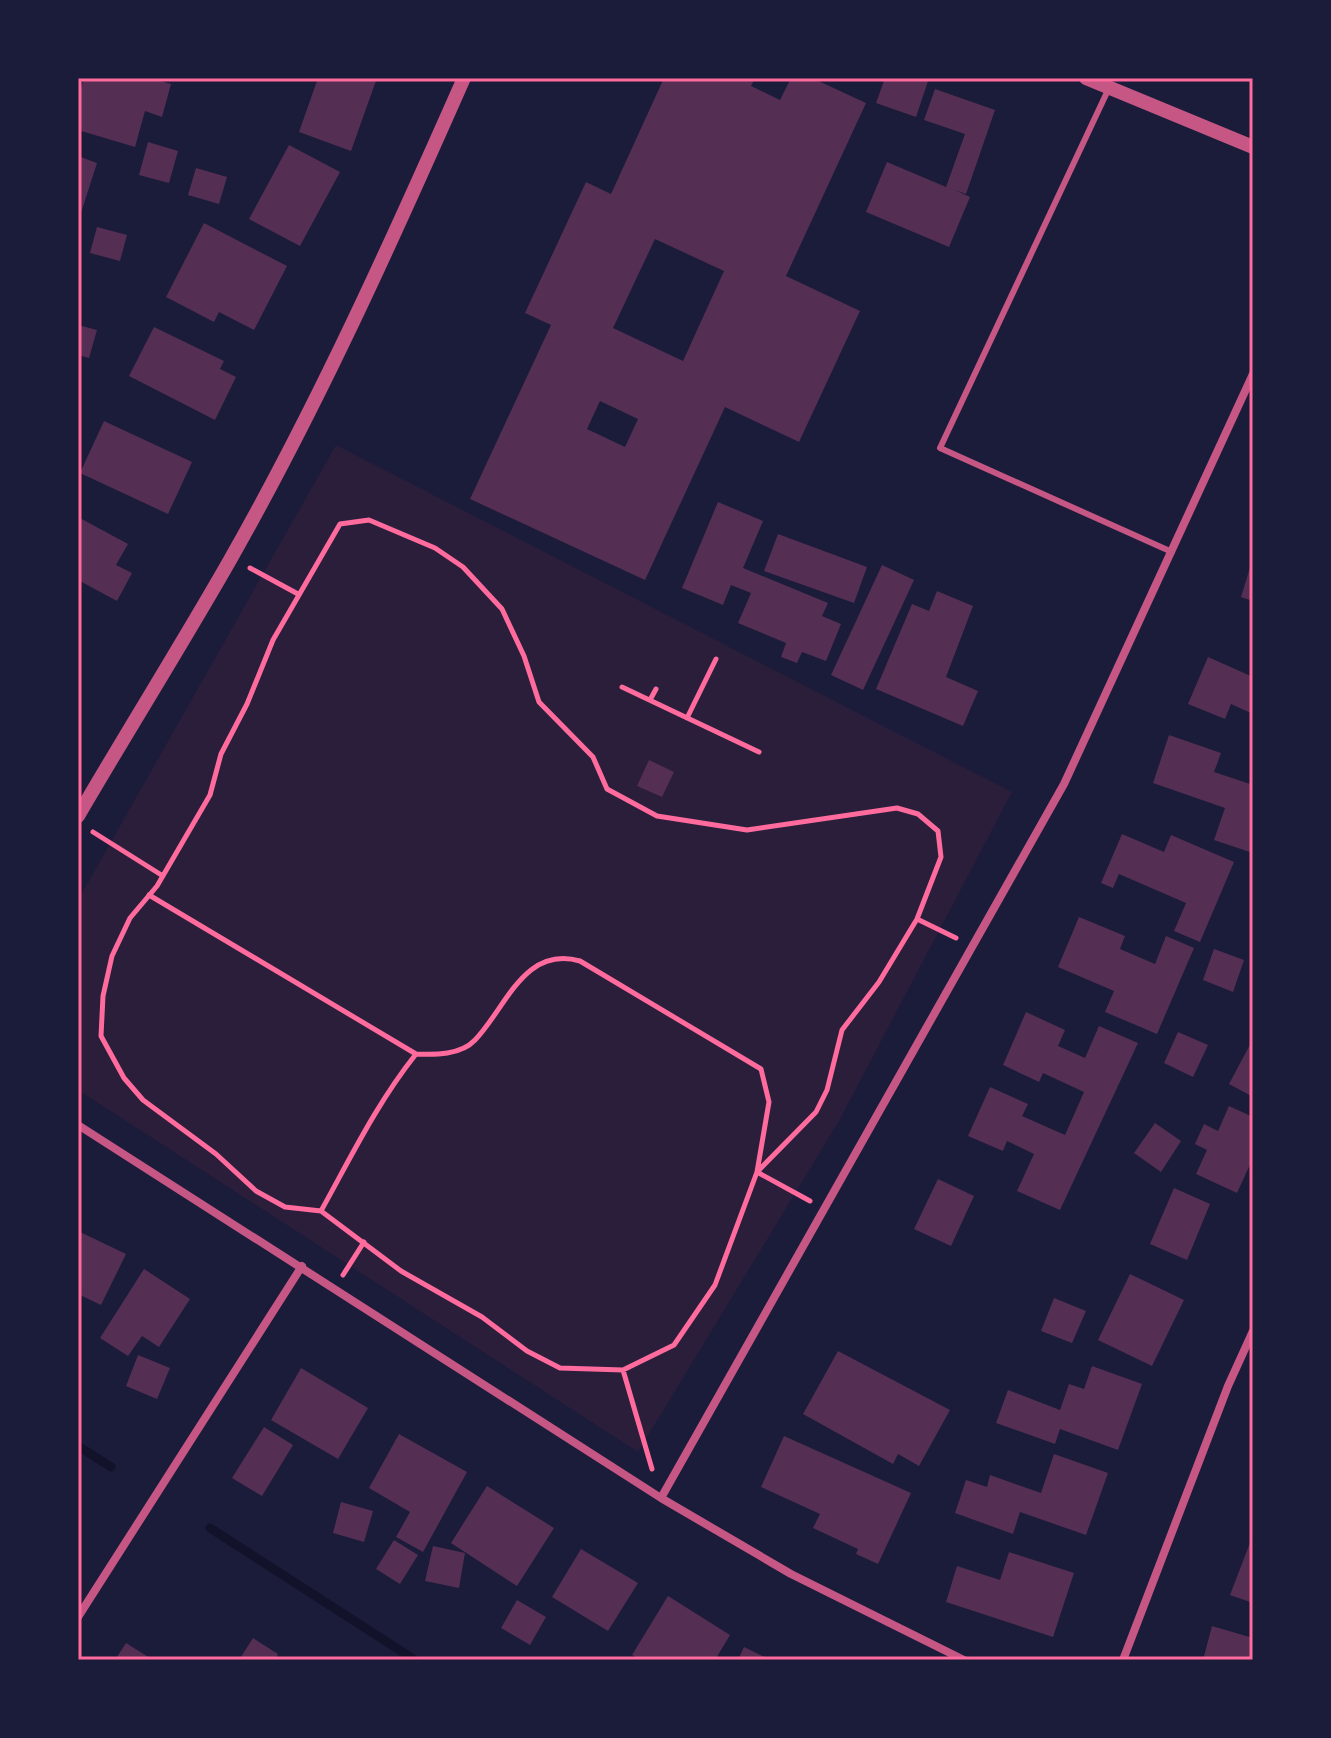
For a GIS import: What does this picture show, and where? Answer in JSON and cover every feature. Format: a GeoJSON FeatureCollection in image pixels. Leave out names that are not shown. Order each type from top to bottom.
{"type":"FeatureCollection","features":[{"type":"Feature","properties":{"kind":"street"},"geometry":{"type":"LineString","coordinates":[[78,816],[231,558],[400,222],[464,78]]}},
{"type":"Feature","properties":{"kind":"street"},"geometry":{"type":"LineString","coordinates":[[1086,78],[1253,147]]}},
{"type":"Feature","properties":{"kind":"street"},"geometry":{"type":"LineString","coordinates":[[661,1498],[1064,784],[1253,374]]}},
{"type":"Feature","properties":{"kind":"street"},"geometry":{"type":"LineString","coordinates":[[78,1125],[661,1498],[791,1574],[964,1660]]}},
{"type":"Feature","properties":{"kind":"street"},"geometry":{"type":"LineString","coordinates":[[78,1617],[302,1266]]}},
{"type":"Feature","properties":{"kind":"street"},"geometry":{"type":"LineString","coordinates":[[1123,1660],[1228,1386],[1253,1331]]}},
{"type":"Feature","properties":{"kind":"lane"},"geometry":{"type":"LineString","coordinates":[[1109,88],[940,448],[1172,552]]}},
{"type":"Feature","properties":{"kind":"path"},"geometry":{"type":"LineString","coordinates":[[149,895],[416,1054],[448,1053],[475,1041],[506,997],[538,964],[552,958],[580,961],[761,1069],[769,1102],[757,1172],[715,1285],[674,1345],[623,1370],[560,1368],[527,1351],[482,1317],[401,1271],[321,1211],[285,1207],[256,1191],[216,1154],[143,1100],[110,1057],[101,1036],[103,996],[112,956],[130,918],[163,876],[210,795],[231,731],[298,594],[340,524],[369,520],[401,531],[463,567],[502,609],[524,656],[539,702],[593,757],[607,789],[657,816],[747,830],[801,825],[866,811],[897,808],[918,814],[938,831],[941,857],[917,919],[879,982],[842,1030],[827,1090],[816,1112],[757,1172]]}},
{"type":"Feature","properties":{"kind":"path"},"geometry":{"type":"LineString","coordinates":[[231,558],[298,594]]}},
{"type":"Feature","properties":{"kind":"path"},"geometry":{"type":"LineString","coordinates":[[687,718],[716,659]]}},
{"type":"Feature","properties":{"kind":"path"},"geometry":{"type":"LineString","coordinates":[[622,687],[759,752]]}},
{"type":"Feature","properties":{"kind":"path"},"geometry":{"type":"LineString","coordinates":[[650,700],[656,689]]}},
{"type":"Feature","properties":{"kind":"path"},"geometry":{"type":"LineString","coordinates":[[726,736],[729,726]]}},
{"type":"Feature","properties":{"kind":"path"},"geometry":{"type":"LineString","coordinates":[[88,828],[163,876]]}},
{"type":"Feature","properties":{"kind":"path"},"geometry":{"type":"LineString","coordinates":[[917,919],[974,947]]}},
{"type":"Feature","properties":{"kind":"path"},"geometry":{"type":"LineString","coordinates":[[321,1211],[388,1089],[416,1054]]}},
{"type":"Feature","properties":{"kind":"path"},"geometry":{"type":"LineString","coordinates":[[757,1172],[825,1209]]}},
{"type":"Feature","properties":{"kind":"path"},"geometry":{"type":"LineString","coordinates":[[335,1288],[364,1242]]}},
{"type":"Feature","properties":{"kind":"path"},"geometry":{"type":"LineString","coordinates":[[623,1370],[661,1498]]}},
{"type":"Feature","properties":{"kind":"shaded area"},"geometry":{"type":"Polygon","coordinates":[[[336,445],[1012,792],[839,1121],[638,1452],[78,1090],[78,900],[336,445]]]}},
{"type":"Feature","properties":{"kind":"building"},"geometry":{"type":"Polygon","coordinates":[[[84,78],[150,78],[171,84],[162,117],[145,111],[135,147],[78,130],[78,98],[84,78]]]}},
{"type":"Feature","properties":{"kind":"building"},"geometry":{"type":"Polygon","coordinates":[[[318,78],[377,78],[351,151],[299,132],[318,78]]]}},
{"type":"Feature","properties":{"kind":"building"},"geometry":{"type":"Polygon","coordinates":[[[664,78],[755,78],[751,86],[780,100],[791,78],[812,78],[866,103],[786,276],[860,311],[799,442],[725,407],[645,580],[470,499],[551,325],[525,313],[586,182],[611,194],[664,78]],[[655,239],[613,328],[683,361],[724,271],[655,239]],[[600,401],[587,429],[625,447],[638,419],[600,401]]]}},
{"type":"Feature","properties":{"kind":"building"},"geometry":{"type":"Polygon","coordinates":[[[885,78],[929,78],[916,117],[876,103],[885,78]]]}},
{"type":"Feature","properties":{"kind":"building"},"geometry":{"type":"Polygon","coordinates":[[[935,89],[995,110],[966,194],[955,190],[970,197],[949,247],[866,212],[887,162],[946,187],[965,134],[924,120],[935,89]]]}},
{"type":"Feature","properties":{"kind":"building"},"geometry":{"type":"Polygon","coordinates":[[[148,142],[178,151],[169,183],[139,175],[148,142]]]}},
{"type":"Feature","properties":{"kind":"building"},"geometry":{"type":"Polygon","coordinates":[[[289,145],[340,172],[300,246],[249,219],[289,145]]]}},
{"type":"Feature","properties":{"kind":"building"},"geometry":{"type":"Polygon","coordinates":[[[78,156],[97,163],[79,219],[78,219],[78,156]]]}},
{"type":"Feature","properties":{"kind":"building"},"geometry":{"type":"Polygon","coordinates":[[[196,168],[227,177],[219,204],[188,195],[196,168]]]}},
{"type":"Feature","properties":{"kind":"building"},"geometry":{"type":"Polygon","coordinates":[[[204,223],[287,266],[254,330],[219,312],[214,322],[166,297],[204,223]]]}},
{"type":"Feature","properties":{"kind":"building"},"geometry":{"type":"Polygon","coordinates":[[[97,227],[127,235],[120,261],[90,253],[97,227]]]}},
{"type":"Feature","properties":{"kind":"building"},"geometry":{"type":"Polygon","coordinates":[[[78,325],[97,330],[89,358],[78,355],[78,325]]]}},
{"type":"Feature","properties":{"kind":"building"},"geometry":{"type":"Polygon","coordinates":[[[154,327],[224,361],[220,369],[236,377],[215,420],[129,376],[154,327]]]}},
{"type":"Feature","properties":{"kind":"building"},"geometry":{"type":"Polygon","coordinates":[[[104,421],[192,462],[168,514],[80,473],[104,421]]]}},
{"type":"Feature","properties":{"kind":"building"},"geometry":{"type":"Polygon","coordinates":[[[718,502],[763,521],[743,568],[828,603],[822,616],[841,624],[826,661],[802,652],[797,663],[781,657],[786,643],[738,623],[751,593],[731,585],[723,605],[682,588],[718,502]]]}},
{"type":"Feature","properties":{"kind":"building"},"geometry":{"type":"Polygon","coordinates":[[[78,517],[128,544],[116,565],[132,573],[117,601],[78,580],[78,517]]]}},
{"type":"Feature","properties":{"kind":"building"},"geometry":{"type":"Polygon","coordinates":[[[778,534],[867,567],[854,603],[764,571],[778,534]]]}},
{"type":"Feature","properties":{"kind":"building"},"geometry":{"type":"Polygon","coordinates":[[[1253,561],[1253,601],[1241,597],[1253,561]]]}},
{"type":"Feature","properties":{"kind":"building"},"geometry":{"type":"Polygon","coordinates":[[[882,565],[914,580],[863,690],[831,675],[882,565]]]}},
{"type":"Feature","properties":{"kind":"building"},"geometry":{"type":"Polygon","coordinates":[[[937,591],[973,606],[946,677],[978,691],[963,726],[876,689],[912,604],[929,611],[937,591]]]}},
{"type":"Feature","properties":{"kind":"building"},"geometry":{"type":"Polygon","coordinates":[[[1208,657],[1253,677],[1253,714],[1231,704],[1225,719],[1188,704],[1208,657]]]}},
{"type":"Feature","properties":{"kind":"building"},"geometry":{"type":"Polygon","coordinates":[[[1169,735],[1221,753],[1214,772],[1253,785],[1253,853],[1214,840],[1225,808],[1153,783],[1169,735]]]}},
{"type":"Feature","properties":{"kind":"building"},"geometry":{"type":"Polygon","coordinates":[[[649,760],[674,772],[662,797],[637,786],[649,760]]]}},
{"type":"Feature","properties":{"kind":"building"},"geometry":{"type":"Polygon","coordinates":[[[1122,834],[1164,852],[1171,835],[1234,862],[1200,942],[1174,931],[1186,903],[1119,874],[1113,888],[1101,883],[1122,834]]]}},
{"type":"Feature","properties":{"kind":"building"},"geometry":{"type":"Polygon","coordinates":[[[1079,917],[1125,936],[1120,949],[1155,964],[1166,936],[1194,948],[1157,1034],[1105,1012],[1114,991],[1058,967],[1079,917]]]}},
{"type":"Feature","properties":{"kind":"building"},"geometry":{"type":"Polygon","coordinates":[[[1214,949],[1244,960],[1233,992],[1203,980],[1214,949]]]}},
{"type":"Feature","properties":{"kind":"building"},"geometry":{"type":"Polygon","coordinates":[[[1026,1012],[1065,1030],[1058,1046],[1085,1058],[1099,1026],[1138,1043],[1060,1210],[1017,1191],[1034,1154],[1007,1141],[1003,1151],[968,1136],[990,1087],[1028,1104],[1022,1116],[1065,1135],[1084,1092],[1043,1073],[1039,1082],[1003,1065],[1026,1012]]]}},
{"type":"Feature","properties":{"kind":"building"},"geometry":{"type":"Polygon","coordinates":[[[1178,1032],[1208,1045],[1193,1077],[1164,1063],[1178,1032]]]}},
{"type":"Feature","properties":{"kind":"building"},"geometry":{"type":"Polygon","coordinates":[[[1253,1039],[1253,1097],[1229,1084],[1253,1039]]]}},
{"type":"Feature","properties":{"kind":"building"},"geometry":{"type":"Polygon","coordinates":[[[1229,1106],[1253,1117],[1253,1158],[1237,1193],[1196,1174],[1207,1150],[1195,1144],[1204,1124],[1218,1131],[1229,1106]]]}},
{"type":"Feature","properties":{"kind":"building"},"geometry":{"type":"Polygon","coordinates":[[[1155,1123],[1181,1141],[1161,1172],[1134,1153],[1155,1123]]]}},
{"type":"Feature","properties":{"kind":"building"},"geometry":{"type":"Polygon","coordinates":[[[938,1179],[974,1196],[951,1246],[914,1229],[938,1179]]]}},
{"type":"Feature","properties":{"kind":"building"},"geometry":{"type":"Polygon","coordinates":[[[1174,1188],[1210,1204],[1187,1260],[1150,1244],[1174,1188]]]}},
{"type":"Feature","properties":{"kind":"building"},"geometry":{"type":"Polygon","coordinates":[[[78,1231],[126,1254],[101,1305],[78,1294],[78,1231]]]}},
{"type":"Feature","properties":{"kind":"building"},"geometry":{"type":"Polygon","coordinates":[[[144,1269],[190,1299],[159,1347],[142,1336],[128,1356],[100,1338],[144,1269]]]}},
{"type":"Feature","properties":{"kind":"building"},"geometry":{"type":"Polygon","coordinates":[[[1130,1274],[1184,1300],[1152,1366],[1098,1340],[1130,1274]]]}},
{"type":"Feature","properties":{"kind":"building"},"geometry":{"type":"Polygon","coordinates":[[[1054,1298],[1086,1311],[1072,1343],[1041,1331],[1054,1298]]]}},
{"type":"Feature","properties":{"kind":"building"},"geometry":{"type":"Polygon","coordinates":[[[838,1351],[950,1410],[919,1466],[898,1454],[893,1464],[803,1414],[838,1351]]]}},
{"type":"Feature","properties":{"kind":"building"},"geometry":{"type":"Polygon","coordinates":[[[138,1355],[170,1368],[157,1399],[126,1386],[138,1355]]]}},
{"type":"Feature","properties":{"kind":"building"},"geometry":{"type":"Polygon","coordinates":[[[1092,1366],[1142,1384],[1118,1450],[1060,1429],[1055,1444],[996,1423],[1008,1390],[1060,1410],[1069,1384],[1084,1389],[1092,1366]]]}},
{"type":"Feature","properties":{"kind":"building"},"geometry":{"type":"Polygon","coordinates":[[[301,1368],[368,1408],[338,1459],[271,1420],[301,1368]]]}},
{"type":"Feature","properties":{"kind":"building"},"geometry":{"type":"Polygon","coordinates":[[[264,1427],[293,1445],[262,1496],[232,1478],[264,1427]]]}},
{"type":"Feature","properties":{"kind":"building"},"geometry":{"type":"Polygon","coordinates":[[[399,1434],[467,1472],[423,1552],[396,1537],[410,1512],[369,1488],[399,1434]]]}},
{"type":"Feature","properties":{"kind":"building"},"geometry":{"type":"Polygon","coordinates":[[[784,1436],[911,1493],[878,1564],[856,1554],[858,1549],[813,1528],[820,1514],[761,1487],[784,1436]]]}},
{"type":"Feature","properties":{"kind":"building"},"geometry":{"type":"Polygon","coordinates":[[[1054,1454],[1108,1473],[1086,1535],[1020,1512],[1013,1534],[955,1513],[966,1480],[987,1487],[990,1475],[1041,1493],[1054,1454]]]}},
{"type":"Feature","properties":{"kind":"building"},"geometry":{"type":"Polygon","coordinates":[[[487,1486],[554,1528],[517,1586],[451,1543],[487,1486]]]}},
{"type":"Feature","properties":{"kind":"building"},"geometry":{"type":"Polygon","coordinates":[[[341,1502],[373,1511],[364,1542],[333,1533],[341,1502]]]}},
{"type":"Feature","properties":{"kind":"building"},"geometry":{"type":"Polygon","coordinates":[[[1253,1535],[1253,1603],[1230,1595],[1253,1535]]]}},
{"type":"Feature","properties":{"kind":"building"},"geometry":{"type":"Polygon","coordinates":[[[394,1540],[418,1555],[400,1584],[376,1569],[394,1540]]]}},
{"type":"Feature","properties":{"kind":"building"},"geometry":{"type":"Polygon","coordinates":[[[433,1546],[465,1553],[459,1588],[425,1581],[433,1546]]]}},
{"type":"Feature","properties":{"kind":"building"},"geometry":{"type":"Polygon","coordinates":[[[581,1549],[638,1583],[608,1631],[552,1597],[581,1549]]]}},
{"type":"Feature","properties":{"kind":"building"},"geometry":{"type":"Polygon","coordinates":[[[1009,1552],[1074,1573],[1053,1637],[946,1602],[957,1566],[1000,1580],[1009,1552]]]}},
{"type":"Feature","properties":{"kind":"building"},"geometry":{"type":"Polygon","coordinates":[[[668,1596],[730,1635],[715,1660],[641,1660],[632,1655],[668,1596]]]}},
{"type":"Feature","properties":{"kind":"building"},"geometry":{"type":"Polygon","coordinates":[[[517,1600],[546,1617],[530,1645],[501,1628],[517,1600]]]}},
{"type":"Feature","properties":{"kind":"building"},"geometry":{"type":"Polygon","coordinates":[[[1212,1626],[1253,1638],[1253,1660],[1203,1660],[1212,1626]]]}},
{"type":"Feature","properties":{"kind":"building"},"geometry":{"type":"Polygon","coordinates":[[[253,1638],[278,1654],[275,1660],[239,1660],[253,1638]]]}},
{"type":"Feature","properties":{"kind":"building"},"geometry":{"type":"Polygon","coordinates":[[[126,1643],[153,1660],[115,1660],[126,1643]]]}},
{"type":"Feature","properties":{"kind":"building"},"geometry":{"type":"Polygon","coordinates":[[[744,1647],[771,1660],[738,1660],[744,1647]]]}},
{"type":"Feature","properties":{"kind":"waterway"},"geometry":{"type":"LineString","coordinates":[[78,1446],[111,1467]]}},
{"type":"Feature","properties":{"kind":"waterway"},"geometry":{"type":"LineString","coordinates":[[210,1528],[415,1660]]}}]}
